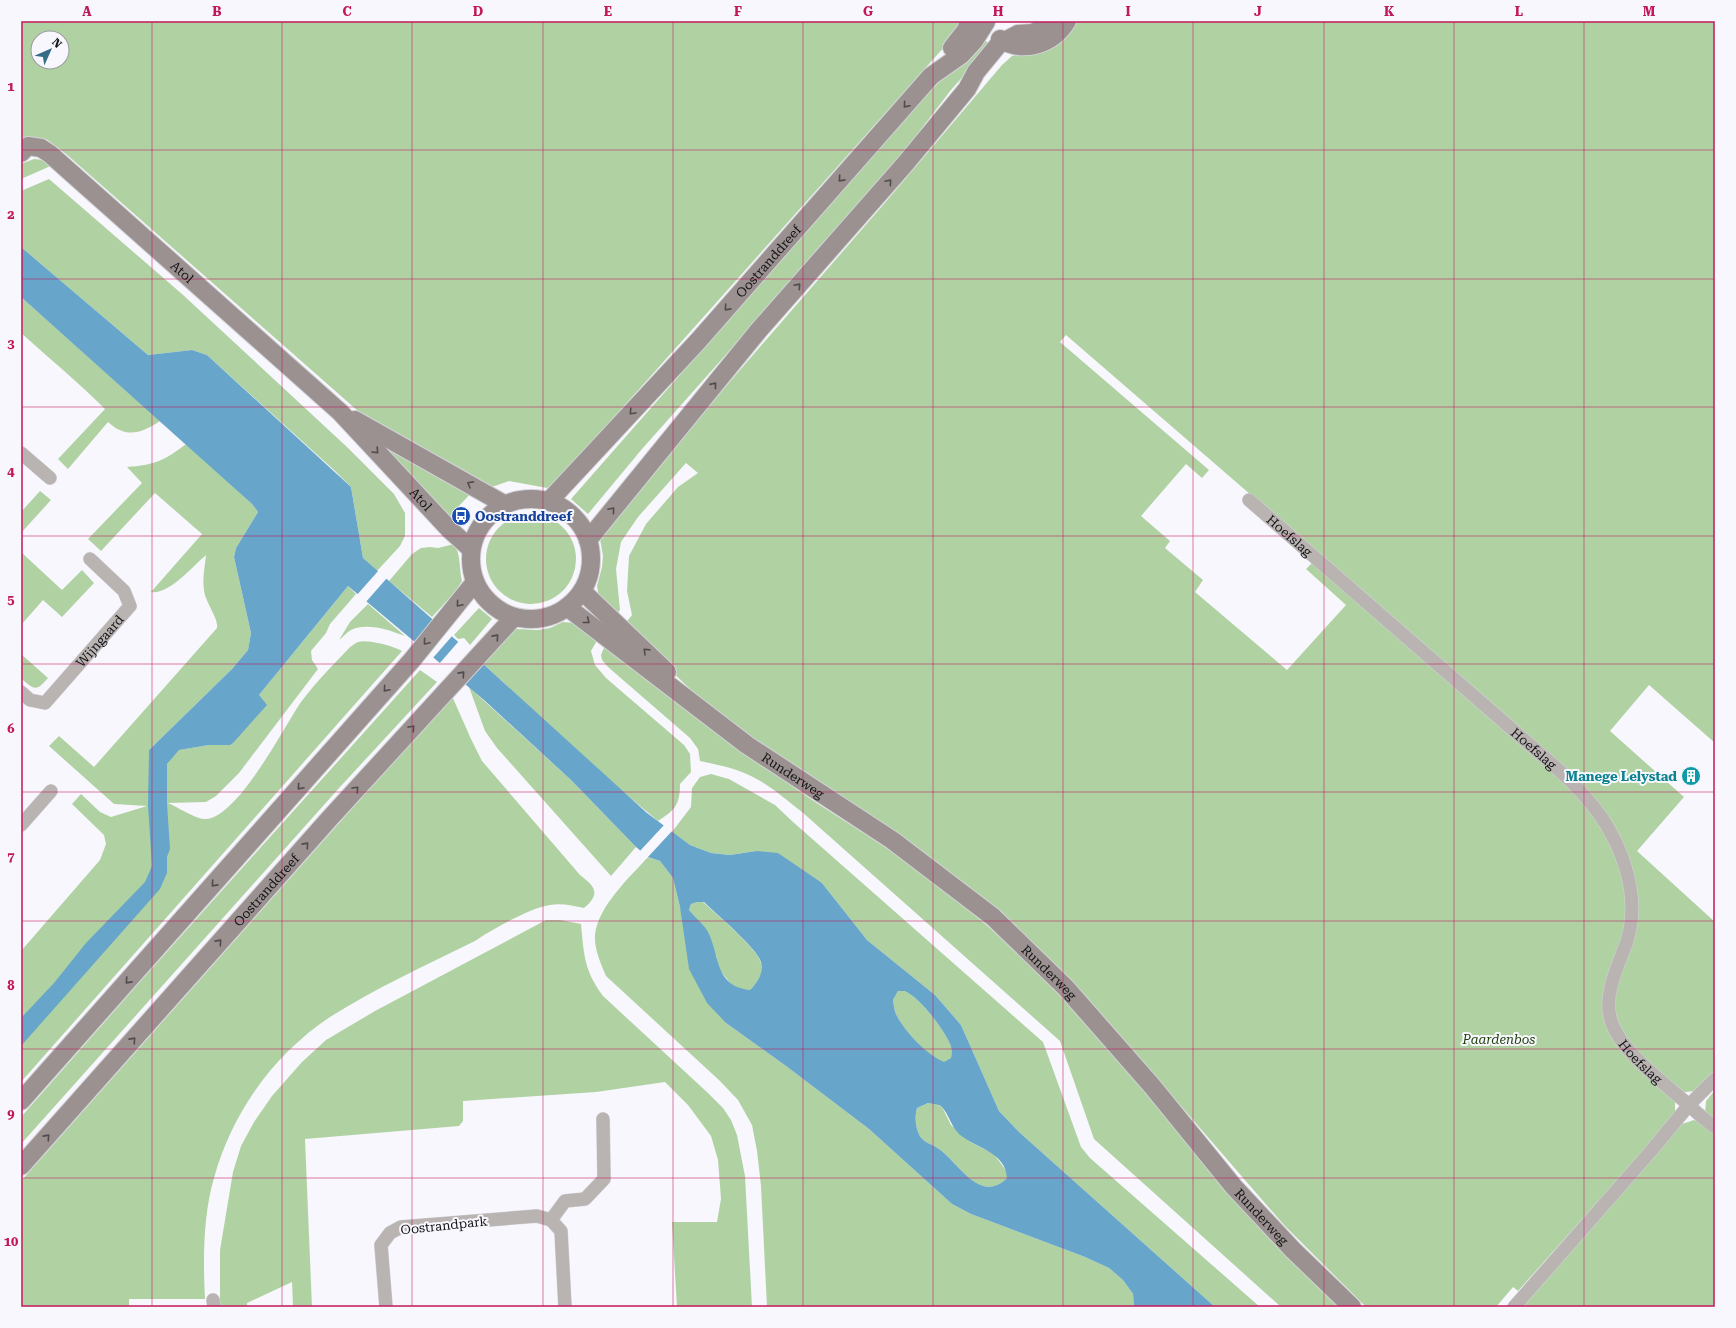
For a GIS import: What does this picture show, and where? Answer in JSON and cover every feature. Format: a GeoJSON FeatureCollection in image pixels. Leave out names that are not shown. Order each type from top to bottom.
{"type":"FeatureCollection","features":[{"type":"Feature","properties":{"kind":"main road"},"geometry":{"type":"LineString","coordinates":[[980,21],[1009,43],[1028,46],[1047,42],[1062,30],[1067,21]]}},
{"type":"Feature","properties":{"kind":"main road","name":"Oostranddreef"},"geometry":{"type":"LineString","coordinates":[[549,501],[698,341],[931,76],[961,55],[974,41],[980,21]]}},
{"type":"Feature","properties":{"kind":"main road"},"geometry":{"type":"LineString","coordinates":[[588,540],[759,330],[905,164],[967,89],[983,78],[1009,43],[1018,34],[1032,33],[1040,30],[1051,21]]}},
{"type":"Feature","properties":{"kind":"main road","name":"Atol"},"geometry":{"type":"LineString","coordinates":[[21,153],[28,146],[41,148],[50,154],[340,412],[449,529],[471,549]]}},
{"type":"Feature","properties":{"kind":"main road","name":"Atol"},"geometry":{"type":"LineString","coordinates":[[340,412],[504,504]]}},
{"type":"Feature","properties":{"kind":"main road"},"geometry":{"type":"LineString","coordinates":[[534,498],[549,501],[562,507],[574,516],[582,527],[588,540],[591,561],[587,581],[582,590],[567,607],[555,614],[542,618],[528,619],[514,617],[502,612],[491,604],[482,594],[475,582],[470,560],[475,535],[482,522],[492,512],[504,504],[518,499],[534,498]]}},
{"type":"Feature","properties":{"kind":"main road"},"geometry":{"type":"LineString","coordinates":[[21,1101],[412,660],[475,582]]}},
{"type":"Feature","properties":{"kind":"main road","name":"Runderweg"},"geometry":{"type":"LineString","coordinates":[[582,590],[666,670],[690,701]]}},
{"type":"Feature","properties":{"kind":"main road","name":"Runderweg"},"geometry":{"type":"LineString","coordinates":[[567,607],[747,746],[892,840],[992,917],[1066,988],[1152,1086],[1234,1187],[1293,1250],[1352,1307]]}},
{"type":"Feature","properties":{"kind":"main road","name":"Oostranddreef"},"geometry":{"type":"LineString","coordinates":[[21,1166],[330,818],[514,617]]}},
{"type":"Feature","properties":{"kind":"street"},"geometry":{"type":"LineString","coordinates":[[21,453],[50,478]]}},
{"type":"Feature","properties":{"kind":"street","name":"Hoefslag"},"geometry":{"type":"LineString","coordinates":[[1249,500],[1552,764],[1572,782],[1600,815],[1612,834],[1627,872],[1631,896],[1631,918],[1627,938],[1610,989],[1608,1003],[1614,1028],[1636,1057],[1715,1127]]}},
{"type":"Feature","properties":{"kind":"street","name":"Wijngaard"},"geometry":{"type":"LineString","coordinates":[[21,692],[30,700],[45,703],[130,606],[124,591],[90,559]]}},
{"type":"Feature","properties":{"kind":"street"},"geometry":{"type":"LineString","coordinates":[[21,825],[51,791]]}},
{"type":"Feature","properties":{"kind":"street"},"geometry":{"type":"LineString","coordinates":[[1514,1307],[1715,1079]]}},
{"type":"Feature","properties":{"kind":"street"},"geometry":{"type":"LineString","coordinates":[[565,1307],[561,1231],[551,1220],[565,1201],[585,1199],[604,1179],[604,1119]]}},
{"type":"Feature","properties":{"kind":"street","name":"Oostrandpark"},"geometry":{"type":"LineString","coordinates":[[386,1307],[381,1245],[390,1233],[401,1227],[537,1216],[551,1220]]}},
{"type":"Feature","properties":{"kind":"green space"},"geometry":{"type":"Polygon","coordinates":[[[21,21],[962,21],[954,36],[559,479],[547,488],[509,481],[492,487],[384,431],[358,411],[65,153],[46,139],[21,140],[21,21]]]}},
{"type":"Feature","properties":{"kind":"green space","name":"Paardenbos"},"geometry":{"type":"Polygon","coordinates":[[[1075,21],[1715,21],[1715,743],[1649,685],[1610,731],[1684,797],[1637,851],[1715,922],[1715,1072],[1695,1091],[1668,1094],[1675,1101],[1675,1115],[1518,1291],[1513,1287],[1496,1307],[1366,1307],[1284,1225],[1180,1105],[1088,1003],[691,690],[624,625],[632,615],[627,591],[629,556],[646,524],[678,487],[698,473],[686,463],[638,517],[621,542],[616,569],[620,610],[615,616],[599,597],[597,586],[603,556],[600,539],[681,438],[1002,65],[1012,56],[1022,53],[1075,21]],[[1066,335],[1060,342],[1209,470],[1202,478],[1186,464],[1141,516],[1170,541],[1165,548],[1203,580],[1195,592],[1287,670],[1346,605],[1306,569],[1313,562],[1251,495],[1066,335]]]}},
{"type":"Feature","properties":{"kind":"green space"},"geometry":{"type":"Polygon","coordinates":[[[983,39],[991,45],[951,90],[899,158],[642,449],[588,514],[571,499],[924,97],[983,39]]]}},
{"type":"Feature","properties":{"kind":"green space"},"geometry":{"type":"Polygon","coordinates":[[[34,159],[44,160],[53,165],[21,179],[21,164],[34,159]]]}},
{"type":"Feature","properties":{"kind":"green space"},"geometry":{"type":"Polygon","coordinates":[[[49,179],[182,294],[347,447],[394,494],[405,513],[405,536],[400,546],[377,571],[363,558],[351,487],[335,471],[207,355],[192,350],[148,355],[21,247],[21,191],[49,179]]]}},
{"type":"Feature","properties":{"kind":"green space"},"geometry":{"type":"Polygon","coordinates":[[[21,297],[160,421],[147,429],[134,432],[121,431],[108,422],[68,469],[58,459],[105,409],[21,333],[21,297]]]}},
{"type":"Feature","properties":{"kind":"green space"},"geometry":{"type":"Polygon","coordinates":[[[186,444],[252,504],[258,512],[236,548],[234,557],[251,633],[248,650],[232,669],[149,750],[167,803],[167,764],[178,750],[209,745],[230,745],[259,695],[348,586],[356,594],[330,624],[326,633],[311,651],[312,660],[318,669],[239,773],[216,796],[206,802],[168,803],[191,815],[204,819],[217,816],[230,805],[244,789],[258,771],[301,702],[350,647],[358,642],[368,641],[387,645],[402,651],[21,1082],[21,951],[100,860],[106,844],[104,835],[72,804],[81,794],[100,812],[111,817],[147,806],[114,804],[49,746],[59,736],[94,767],[217,628],[216,620],[205,595],[203,586],[206,555],[173,585],[158,592],[151,592],[202,534],[155,493],[101,551],[88,539],[142,483],[127,467],[145,465],[158,461],[186,444]]]}},
{"type":"Feature","properties":{"kind":"green space"},"geometry":{"type":"Polygon","coordinates":[[[391,449],[473,491],[459,506],[450,520],[388,453],[391,449]]]}},
{"type":"Feature","properties":{"kind":"green space"},"geometry":{"type":"Polygon","coordinates":[[[40,491],[51,500],[21,533],[21,512],[40,491]]]}},
{"type":"Feature","properties":{"kind":"green space"},"geometry":{"type":"Polygon","coordinates":[[[531,514],[548,517],[563,527],[573,542],[576,559],[573,576],[563,591],[548,601],[531,604],[514,601],[499,591],[489,576],[486,559],[489,542],[499,527],[514,517],[531,514]]]}},
{"type":"Feature","properties":{"kind":"green space"},"geometry":{"type":"Polygon","coordinates":[[[454,544],[459,557],[462,581],[455,592],[432,617],[389,581],[412,554],[421,548],[438,548],[454,544]]]}},
{"type":"Feature","properties":{"kind":"green space"},"geometry":{"type":"Polygon","coordinates":[[[21,552],[62,590],[82,570],[94,583],[62,617],[43,600],[21,625],[21,552]]]}},
{"type":"Feature","properties":{"kind":"green space"},"geometry":{"type":"Polygon","coordinates":[[[368,604],[405,636],[385,629],[364,627],[351,630],[339,640],[350,622],[368,604]]]}},
{"type":"Feature","properties":{"kind":"green space"},"geometry":{"type":"Polygon","coordinates":[[[479,608],[492,619],[470,645],[464,638],[458,639],[454,635],[479,608]]]}},
{"type":"Feature","properties":{"kind":"green space"},"geometry":{"type":"Polygon","coordinates":[[[563,622],[575,623],[599,637],[591,651],[595,665],[606,678],[684,745],[690,754],[691,772],[680,784],[678,802],[669,814],[658,821],[614,784],[481,662],[504,638],[516,629],[538,630],[550,628],[563,622]]]}},
{"type":"Feature","properties":{"kind":"green space"},"geometry":{"type":"Polygon","coordinates":[[[606,643],[772,772],[912,866],[970,911],[1007,943],[1056,990],[1083,1019],[1240,1203],[1288,1256],[1338,1307],[1281,1307],[1094,1139],[1060,1041],[802,812],[784,798],[765,784],[745,773],[700,761],[698,749],[690,738],[608,667],[602,660],[601,655],[606,643]]]}},
{"type":"Feature","properties":{"kind":"green space"},"geometry":{"type":"Polygon","coordinates":[[[21,654],[48,678],[41,686],[35,688],[32,687],[21,678],[21,654]]]}},
{"type":"Feature","properties":{"kind":"green space"},"geometry":{"type":"Polygon","coordinates":[[[420,670],[437,682],[340,787],[21,1144],[21,1117],[138,984],[420,670]]]}},
{"type":"Feature","properties":{"kind":"green space"},"geometry":{"type":"Polygon","coordinates":[[[469,687],[571,780],[636,847],[611,876],[497,748],[485,731],[469,687]]]}},
{"type":"Feature","properties":{"kind":"green space"},"geometry":{"type":"Polygon","coordinates":[[[452,696],[482,761],[580,875],[592,886],[594,894],[590,903],[584,908],[554,904],[533,910],[512,920],[475,941],[401,977],[347,1006],[309,1032],[290,1049],[257,1087],[232,1131],[222,1154],[210,1193],[206,1223],[204,1254],[205,1299],[129,1299],[129,1307],[21,1307],[21,1181],[452,696]]]}},
{"type":"Feature","properties":{"kind":"green space"},"geometry":{"type":"Polygon","coordinates":[[[711,774],[729,779],[775,805],[1043,1042],[1081,1147],[1090,1158],[1260,1307],[1215,1307],[1019,1132],[999,1111],[961,1025],[935,995],[867,940],[822,883],[756,851],[730,855],[711,853],[690,845],[672,832],[691,807],[692,788],[700,777],[711,774]]]}},
{"type":"Feature","properties":{"kind":"green space"},"geometry":{"type":"Polygon","coordinates":[[[648,857],[660,861],[673,878],[680,907],[726,1023],[869,1129],[952,1204],[971,1214],[1085,1257],[1109,1268],[1123,1280],[1133,1294],[1134,1307],[767,1307],[761,1186],[752,1125],[738,1100],[720,1081],[606,976],[597,951],[595,935],[597,924],[602,913],[624,883],[648,857]]]}},
{"type":"Feature","properties":{"kind":"green space"},"geometry":{"type":"Polygon","coordinates":[[[703,902],[717,914],[744,940],[758,957],[762,970],[757,981],[750,990],[740,989],[731,984],[719,969],[716,955],[689,910],[691,904],[703,902]]]}},
{"type":"Feature","properties":{"kind":"green space"},"geometry":{"type":"Polygon","coordinates":[[[546,920],[560,920],[581,924],[588,970],[603,996],[708,1093],[723,1108],[731,1120],[737,1135],[745,1176],[752,1307],[677,1307],[672,1222],[717,1222],[721,1199],[718,1160],[711,1136],[688,1105],[665,1082],[596,1092],[463,1101],[463,1121],[459,1126],[305,1139],[312,1307],[293,1307],[292,1282],[247,1303],[247,1307],[220,1307],[220,1250],[233,1172],[241,1146],[254,1122],[272,1096],[302,1062],[326,1040],[375,1011],[546,920]]]}},
{"type":"Feature","properties":{"kind":"green space"},"geometry":{"type":"Polygon","coordinates":[[[898,991],[904,991],[916,999],[942,1030],[952,1050],[951,1058],[944,1063],[923,1049],[911,1037],[901,1023],[895,1012],[893,1000],[898,991]]]}},
{"type":"Feature","properties":{"kind":"green space"},"geometry":{"type":"Polygon","coordinates":[[[1715,1090],[1715,1307],[1523,1307],[1682,1124],[1694,1120],[1699,1122],[1705,1113],[1706,1101],[1715,1090]]]}},
{"type":"Feature","properties":{"kind":"green space"},"geometry":{"type":"Polygon","coordinates":[[[928,1103],[936,1104],[942,1107],[951,1125],[972,1143],[994,1154],[1007,1172],[1007,1178],[997,1185],[988,1187],[979,1184],[962,1171],[939,1149],[922,1138],[916,1126],[916,1111],[917,1108],[928,1103]]]}},
{"type":"Feature","properties":{"kind":"water"},"geometry":{"type":"Polygon","coordinates":[[[21,247],[148,355],[192,350],[207,355],[351,487],[363,558],[481,662],[647,813],[690,845],[711,853],[730,855],[756,851],[778,853],[822,883],[867,940],[935,995],[961,1025],[999,1111],[1019,1132],[1215,1307],[1134,1307],[1133,1294],[1123,1280],[1109,1268],[1085,1257],[971,1214],[952,1204],[869,1129],[726,1023],[707,1003],[689,969],[680,907],[673,878],[660,861],[648,857],[636,847],[571,780],[484,700],[348,586],[259,695],[267,705],[233,743],[230,745],[209,745],[179,750],[167,764],[167,803],[170,849],[167,857],[167,873],[160,889],[21,1046],[21,1018],[54,983],[86,943],[145,882],[152,866],[148,806],[149,750],[232,669],[248,650],[251,633],[234,557],[236,548],[258,512],[252,504],[21,297],[21,247]],[[704,902],[691,904],[689,910],[708,931],[720,970],[730,983],[750,990],[757,981],[762,970],[761,962],[758,956],[736,931],[704,902]],[[898,991],[893,1000],[897,1016],[906,1030],[923,1048],[944,1062],[951,1058],[952,1052],[946,1037],[936,1022],[916,999],[904,991],[898,991]],[[928,1103],[917,1108],[916,1123],[920,1136],[924,1141],[936,1147],[946,1155],[970,1178],[979,1184],[988,1187],[997,1185],[1007,1178],[1005,1169],[996,1156],[959,1134],[941,1106],[928,1103]]]}},
{"type":"Feature","properties":{"kind":"pier"},"geometry":{"type":"Polygon","coordinates":[[[379,570],[387,578],[365,603],[356,596],[379,570]]]}},
{"type":"Feature","properties":{"kind":"pier"},"geometry":{"type":"Polygon","coordinates":[[[435,620],[453,635],[432,659],[414,644],[435,620]]]}},
{"type":"Feature","properties":{"kind":"pier"},"geometry":{"type":"Polygon","coordinates":[[[459,641],[483,662],[463,684],[439,664],[459,641]]]}},
{"type":"Feature","properties":{"kind":"pier"},"geometry":{"type":"Polygon","coordinates":[[[665,824],[673,830],[647,858],[639,852],[665,824]]]}},
{"type":"Feature","properties":{"kind":"place","name":"Oostranddreef"},"geometry":{"type":"Point","coordinates":[461,516]}},
{"type":"Feature","properties":{"kind":"place","name":"Manege Lelystad"},"geometry":{"type":"Point","coordinates":[1691,776]}}]}
